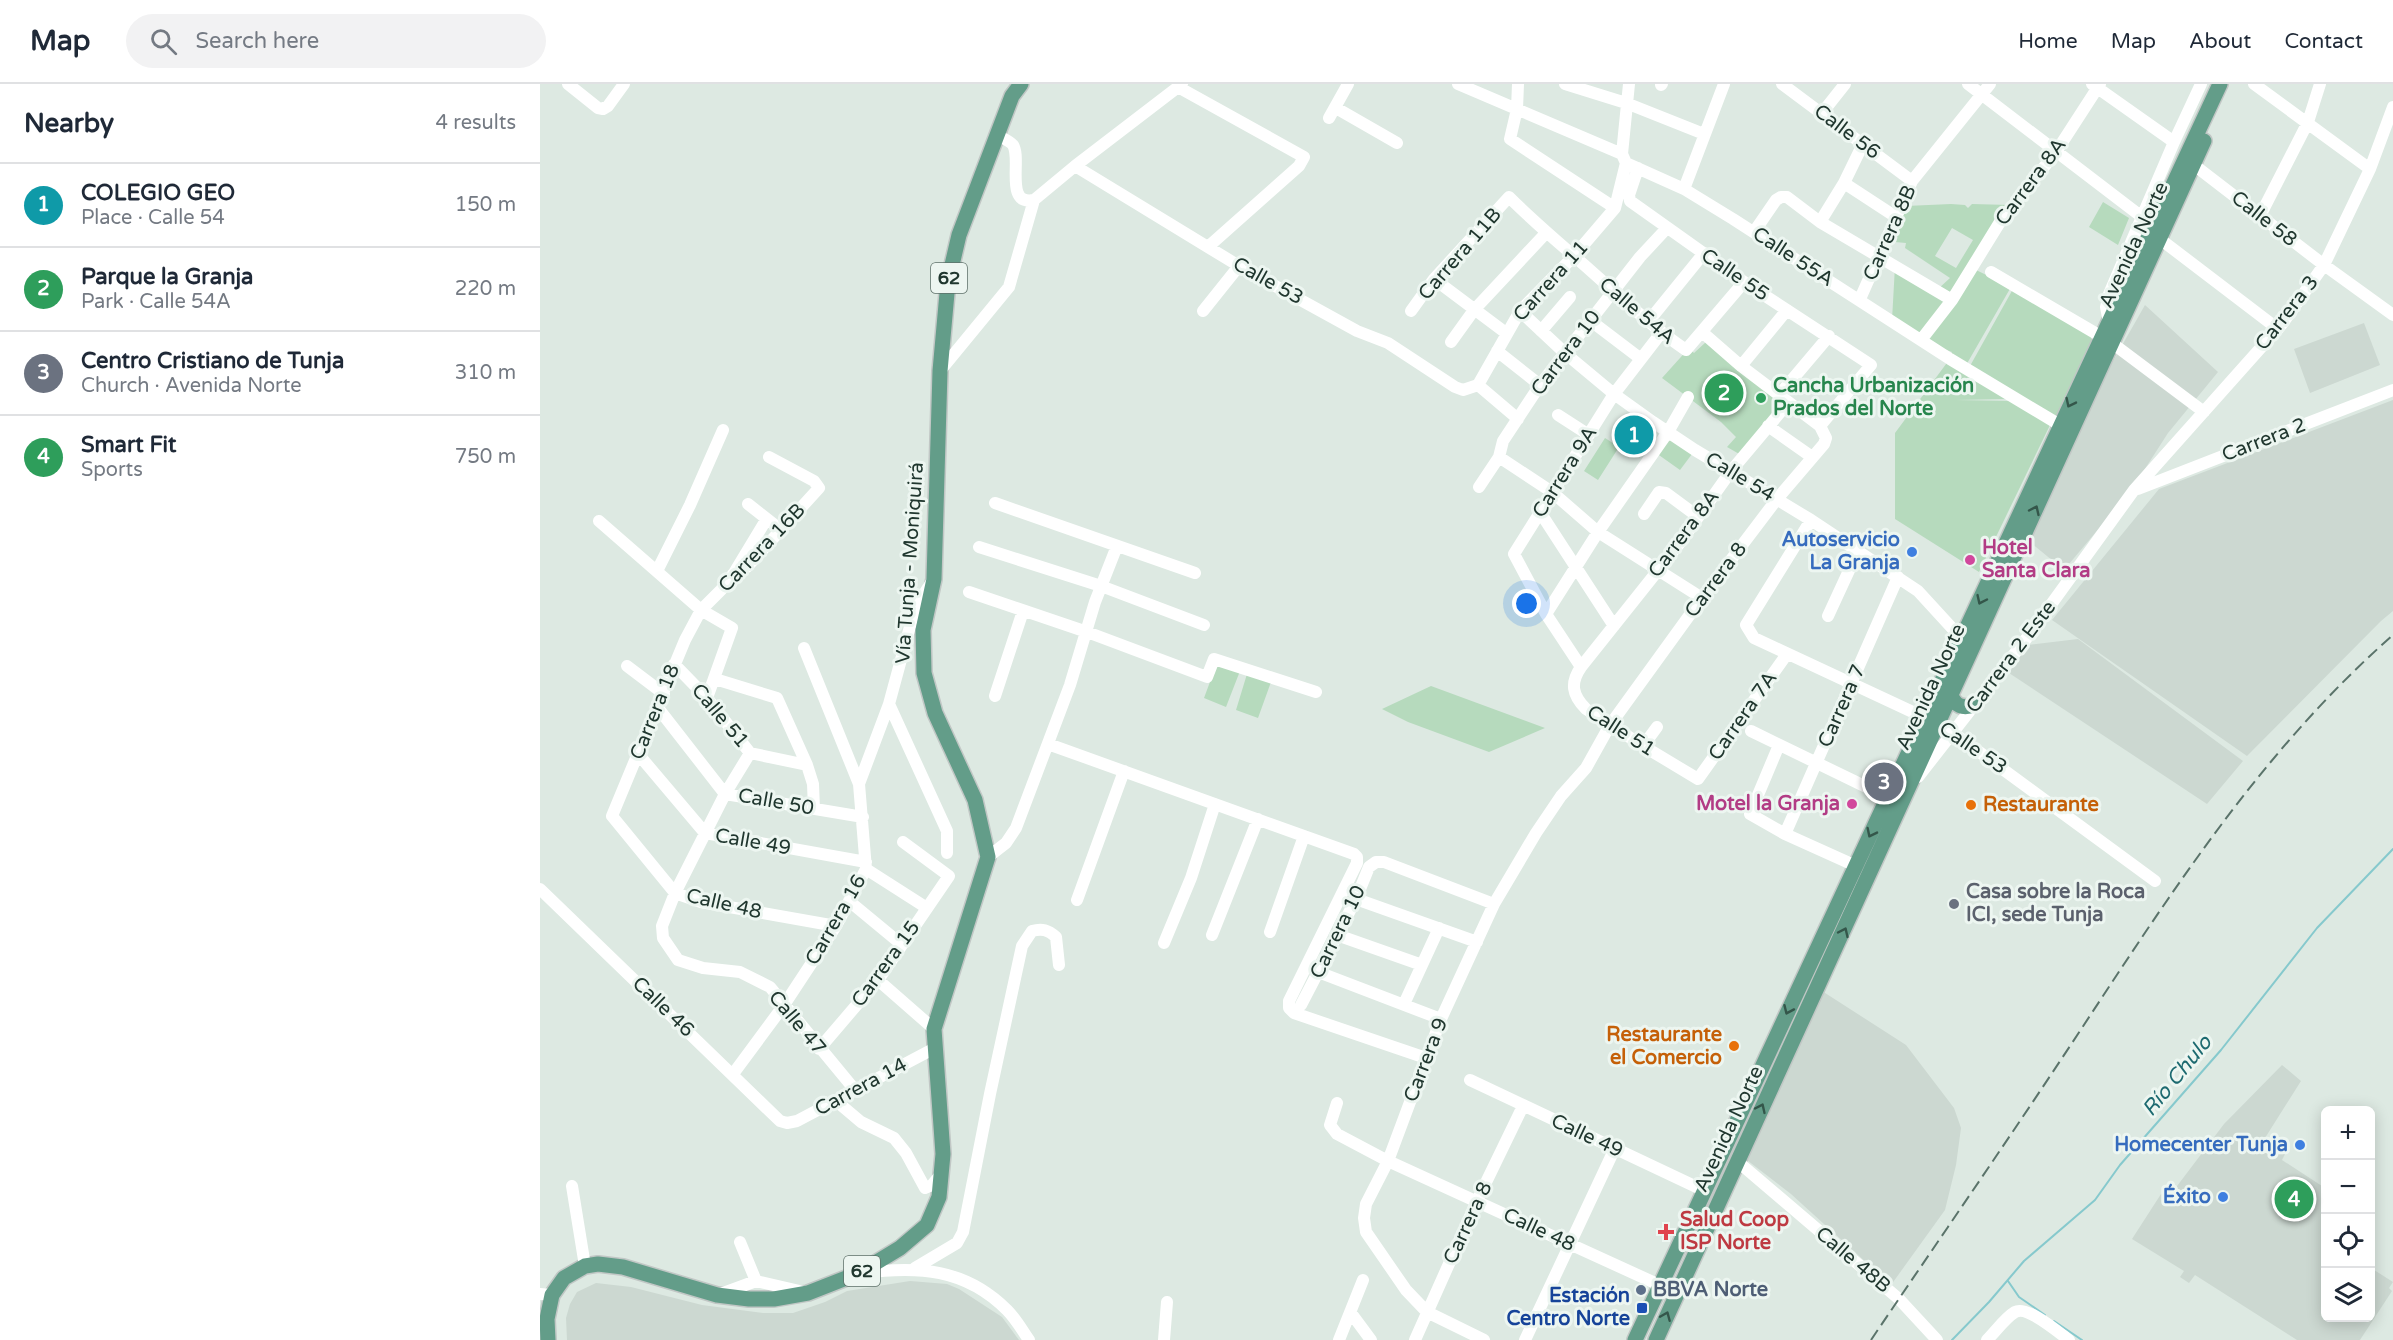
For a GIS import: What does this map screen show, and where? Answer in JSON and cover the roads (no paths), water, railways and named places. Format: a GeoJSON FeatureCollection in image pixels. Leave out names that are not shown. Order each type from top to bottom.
{"type":"FeatureCollection","features":[{"type":"Feature","properties":{"kind":"main road","name":"Vía Tunja - Moniquirá"},"geometry":{"type":"LineString","coordinates":[[988,857],[975,800],[935,713],[924,673],[923,630],[934,579],[940,371],[948,282],[959,235],[1012,96],[1022,84]]}},
{"type":"Feature","properties":{"kind":"main road","name":"Avenida Norte"},"geometry":{"type":"LineString","coordinates":[[1635,1340],[1889,798],[1930,721],[1951,695],[2107,340],[2109,323],[2220,84]]}},
{"type":"Feature","properties":{"kind":"main road","name":"Avenida Norte"},"geometry":{"type":"LineString","coordinates":[[1656,1340],[1873,868],[1906,792],[1930,721],[1962,639],[2060,426],[2160,239],[2230,84]]}},
{"type":"Feature","properties":{"kind":"main road"},"geometry":{"type":"LineString","coordinates":[[1951,695],[1953,702],[1960,707],[1967,708],[1974,705]]}},
{"type":"Feature","properties":{"kind":"main road","name":"62"},"geometry":{"type":"LineString","coordinates":[[585,1266],[598,1264],[623,1267],[717,1295],[774,1299],[808,1293],[859,1274],[900,1248],[927,1225],[939,1197],[943,1154],[934,1029],[988,857]]}},
{"type":"Feature","properties":{"kind":"main road"},"geometry":{"type":"LineString","coordinates":[[548,1340],[546,1294],[564,1278],[585,1266]]}},
{"type":"Feature","properties":{"kind":"street"},"geometry":{"type":"LineString","coordinates":[[568,84],[598,108],[603,109],[608,106],[624,84]]}},
{"type":"Feature","properties":{"kind":"street"},"geometry":{"type":"LineString","coordinates":[[1348,84],[1332,113],[1397,143]]}},
{"type":"Feature","properties":{"kind":"street"},"geometry":{"type":"LineString","coordinates":[[1458,84],[1517,109]]}},
{"type":"Feature","properties":{"kind":"street"},"geometry":{"type":"LineString","coordinates":[[1518,84],[1517,109],[1510,139],[1615,208]]}},
{"type":"Feature","properties":{"kind":"street"},"geometry":{"type":"LineString","coordinates":[[1565,84],[1626,103],[1704,134]]}},
{"type":"Feature","properties":{"kind":"street","name":"Carrera 11"},"geometry":{"type":"LineString","coordinates":[[1478,385],[1520,311],[1574,256],[1615,208],[1629,162],[1626,103],[1629,84]]}},
{"type":"Feature","properties":{"kind":"street"},"geometry":{"type":"LineString","coordinates":[[1684,189],[1724,84]]}},
{"type":"Feature","properties":{"kind":"street","name":"Calle 56"},"geometry":{"type":"LineString","coordinates":[[1782,84],[1912,181]]}},
{"type":"Feature","properties":{"kind":"street"},"geometry":{"type":"LineString","coordinates":[[1822,113],[1845,84]]}},
{"type":"Feature","properties":{"kind":"street"},"geometry":{"type":"LineString","coordinates":[[1968,84],[2142,217]]}},
{"type":"Feature","properties":{"kind":"street","name":"Carrera 8B"},"geometry":{"type":"LineString","coordinates":[[1860,299],[1912,181],[1990,84]]}},
{"type":"Feature","properties":{"kind":"street","name":"Avenida Norte"},"geometry":{"type":"LineString","coordinates":[[2109,323],[2106,307],[2109,294],[2201,84]]}},
{"type":"Feature","properties":{"kind":"street"},"geometry":{"type":"LineString","coordinates":[[2254,84],[2370,169]]}},
{"type":"Feature","properties":{"kind":"street"},"geometry":{"type":"LineString","coordinates":[[2260,216],[2308,122],[2320,84]]}},
{"type":"Feature","properties":{"kind":"street"},"geometry":{"type":"LineString","coordinates":[[997,135],[1012,144],[1016,152],[1016,189],[1021,198],[1028,201],[1034,200],[1180,85],[1304,157],[1299,166],[1209,246]]}},
{"type":"Feature","properties":{"kind":"street"},"geometry":{"type":"LineString","coordinates":[[2096,85],[2174,142]]}},
{"type":"Feature","properties":{"kind":"street","name":"Carrera 8A"},"geometry":{"type":"LineString","coordinates":[[1921,340],[1952,300],[2000,222],[2056,152],[2096,85]]}},
{"type":"Feature","properties":{"kind":"street","name":"Carrera 3"},"geometry":{"type":"LineString","coordinates":[[2134,490],[2278,328],[2324,265],[2370,169],[2393,107]]}},
{"type":"Feature","properties":{"kind":"street","name":"Calle 55A"},"geometry":{"type":"LineString","coordinates":[[1517,109],[1684,189],[2060,426]]}},
{"type":"Feature","properties":{"kind":"street"},"geometry":{"type":"LineString","coordinates":[[1820,222],[1844,183],[1863,144]]}},
{"type":"Feature","properties":{"kind":"street","name":"Calle 55"},"geometry":{"type":"LineString","coordinates":[[1629,162],[1630,201],[1744,282],[1871,365],[1820,426]]}},
{"type":"Feature","properties":{"kind":"street","name":"Calle 58"},"geometry":{"type":"LineString","coordinates":[[2194,165],[2393,315]]}},
{"type":"Feature","properties":{"kind":"street","name":"Calle 53"},"geometry":{"type":"LineString","coordinates":[[1075,166],[1239,266],[1357,331],[1388,343],[1450,385],[1463,390],[1478,385]]}},
{"type":"Feature","properties":{"kind":"street"},"geometry":{"type":"LineString","coordinates":[[1844,183],[1896,217]]}},
{"type":"Feature","properties":{"kind":"street","name":"Calle 54A"},"geometry":{"type":"LineString","coordinates":[[1509,197],[1546,234],[1661,333],[1686,350],[1702,332],[1741,366],[1820,426],[1826,438]]}},
{"type":"Feature","properties":{"kind":"street","name":"Carrera 11B"},"geometry":{"type":"LineString","coordinates":[[1411,311],[1434,279],[1509,197]]}},
{"type":"Feature","properties":{"kind":"street"},"geometry":{"type":"LineString","coordinates":[[1754,232],[1776,200],[1787,197],[1820,222],[1952,300]]}},
{"type":"Feature","properties":{"kind":"street"},"geometry":{"type":"LineString","coordinates":[[940,371],[1009,288],[1034,200]]}},
{"type":"Feature","properties":{"kind":"street","name":"Carrera 10"},"geometry":{"type":"LineString","coordinates":[[1479,487],[1499,456],[1500,446],[1540,385],[1612,292],[1667,228]]}},
{"type":"Feature","properties":{"kind":"street"},"geometry":{"type":"LineString","coordinates":[[1451,342],[1474,310],[1546,234]]}},
{"type":"Feature","properties":{"kind":"street"},"geometry":{"type":"LineString","coordinates":[[2160,239],[2278,328]]}},
{"type":"Feature","properties":{"kind":"street"},"geometry":{"type":"LineString","coordinates":[[1648,321],[1704,253]]}},
{"type":"Feature","properties":{"kind":"street"},"geometry":{"type":"LineString","coordinates":[[1203,311],[1239,266]]}},
{"type":"Feature","properties":{"kind":"street"},"geometry":{"type":"LineString","coordinates":[[1992,272],[2107,340],[2204,412]]}},
{"type":"Feature","properties":{"kind":"street"},"geometry":{"type":"LineString","coordinates":[[1434,279],[1506,333]]}},
{"type":"Feature","properties":{"kind":"street"},"geometry":{"type":"LineString","coordinates":[[1702,332],[1744,282]]}},
{"type":"Feature","properties":{"kind":"street"},"geometry":{"type":"LineString","coordinates":[[1541,331],[1570,297]]}},
{"type":"Feature","properties":{"kind":"street"},"geometry":{"type":"LineString","coordinates":[[1741,366],[1787,310]]}},
{"type":"Feature","properties":{"kind":"street","name":"Calle 54"},"geometry":{"type":"LineString","coordinates":[[1520,311],[1614,394],[1668,432],[1811,520],[1918,591],[1962,639]]}},
{"type":"Feature","properties":{"kind":"street"},"geometry":{"type":"LineString","coordinates":[[1591,321],[1641,359]]}},
{"type":"Feature","properties":{"kind":"street","name":"Carrera 9A"},"geometry":{"type":"LineString","coordinates":[[1546,614],[1514,554],[1614,394],[1661,333]]}},
{"type":"Feature","properties":{"kind":"street"},"geometry":{"type":"LineString","coordinates":[[1784,399],[1829,336]]}},
{"type":"Feature","properties":{"kind":"street"},"geometry":{"type":"LineString","coordinates":[[1497,351],[1540,385]]}},
{"type":"Feature","properties":{"kind":"street"},"geometry":{"type":"LineString","coordinates":[[1478,385],[1518,419]]}},
{"type":"Feature","properties":{"kind":"street","name":"Carrera 2"},"geometry":{"type":"LineString","coordinates":[[2134,490],[2393,390]]}},
{"type":"Feature","properties":{"kind":"street"},"geometry":{"type":"LineString","coordinates":[[1581,667],[1546,614],[1598,532],[1668,432],[1688,398]]}},
{"type":"Feature","properties":{"kind":"street","name":"Carrera 8A"},"geometry":{"type":"LineString","coordinates":[[1581,667],[1768,426],[1784,399]]}},
{"type":"Feature","properties":{"kind":"street"},"geometry":{"type":"LineString","coordinates":[[1558,415],[1589,435]]}},
{"type":"Feature","properties":{"kind":"street"},"geometry":{"type":"LineString","coordinates":[[1768,426],[1812,457]]}},
{"type":"Feature","properties":{"kind":"street"},"geometry":{"type":"LineString","coordinates":[[657,571],[690,505],[723,430]]}},
{"type":"Feature","properties":{"kind":"street","name":"Carrera 8"},"geometry":{"type":"LineString","coordinates":[[1494,904],[1536,833],[1561,796],[1586,768],[1610,725],[1702,598],[1777,499],[1824,444],[1826,438]]}},
{"type":"Feature","properties":{"kind":"street","name":"Carrera 16B"},"geometry":{"type":"LineString","coordinates":[[701,610],[734,573],[747,567],[818,489],[817,484],[769,456]]}},
{"type":"Feature","properties":{"kind":"street"},"geometry":{"type":"LineString","coordinates":[[1499,456],[1552,492],[1598,532],[1702,598]]}},
{"type":"Feature","properties":{"kind":"street","name":"Carrera 2 Este"},"geometry":{"type":"LineString","coordinates":[[1906,792],[2026,639],[2134,490]]}},
{"type":"Feature","properties":{"kind":"street"},"geometry":{"type":"LineString","coordinates":[[1644,514],[1659,492],[1666,493],[1697,516]]}},
{"type":"Feature","properties":{"kind":"street"},"geometry":{"type":"LineString","coordinates":[[995,503],[1195,573]]}},
{"type":"Feature","properties":{"kind":"street"},"geometry":{"type":"LineString","coordinates":[[748,504],[781,530]]}},
{"type":"Feature","properties":{"kind":"street"},"geometry":{"type":"LineString","coordinates":[[1540,512],[1574,568],[1614,626]]}},
{"type":"Feature","properties":{"kind":"street"},"geometry":{"type":"LineString","coordinates":[[734,573],[766,520]]}},
{"type":"Feature","properties":{"kind":"street","name":"Calle 53"},"geometry":{"type":"LineString","coordinates":[[1811,520],[1746,624],[1754,638],[1954,732],[2155,881]]}},
{"type":"Feature","properties":{"kind":"street"},"geometry":{"type":"LineString","coordinates":[[599,521],[701,610],[732,628],[707,698]]}},
{"type":"Feature","properties":{"kind":"street"},"geometry":{"type":"LineString","coordinates":[[988,857],[1011,836],[1048,744],[1101,586],[1117,546]]}},
{"type":"Feature","properties":{"kind":"street"},"geometry":{"type":"LineString","coordinates":[[979,547],[1101,586],[1204,625]]}},
{"type":"Feature","properties":{"kind":"street"},"geometry":{"type":"LineString","coordinates":[[1828,616],[1858,551]]}},
{"type":"Feature","properties":{"kind":"street","name":"Carrera 7"},"geometry":{"type":"LineString","coordinates":[[1785,834],[1898,577]]}},
{"type":"Feature","properties":{"kind":"street","name":"Carrera 16"},"geometry":{"type":"LineString","coordinates":[[733,1074],[784,1005],[836,926],[866,866],[859,784],[889,704],[915,608],[934,579]]}},
{"type":"Feature","properties":{"kind":"street"},"geometry":{"type":"LineString","coordinates":[[969,592],[1087,632],[1207,677],[1214,658],[1316,692]]}},
{"type":"Feature","properties":{"kind":"street","name":"Carrera 18"},"geometry":{"type":"LineString","coordinates":[[612,816],[664,694],[674,664],[701,610]]}},
{"type":"Feature","properties":{"kind":"street"},"geometry":{"type":"LineString","coordinates":[[995,696],[1023,611]]}},
{"type":"Feature","properties":{"kind":"street"},"geometry":{"type":"LineString","coordinates":[[804,648],[859,784]]}},
{"type":"Feature","properties":{"kind":"street","name":"Carrera 7A"},"geometry":{"type":"LineString","coordinates":[[1698,779],[1787,654]]}},
{"type":"Feature","properties":{"kind":"street","name":"Calle 51"},"geometry":{"type":"LineString","coordinates":[[674,664],[707,698],[750,753],[807,765]]}},
{"type":"Feature","properties":{"kind":"street"},"geometry":{"type":"LineString","coordinates":[[627,666],[664,694]]}},
{"type":"Feature","properties":{"kind":"street","name":"Calle 51"},"geometry":{"type":"LineString","coordinates":[[1581,667],[1574,677],[1573,689],[1578,702],[1610,725],[1698,779]]}},
{"type":"Feature","properties":{"kind":"street"},"geometry":{"type":"LineString","coordinates":[[715,679],[777,698],[807,765],[813,784],[814,809]]}},
{"type":"Feature","properties":{"kind":"street"},"geometry":{"type":"LineString","coordinates":[[889,704],[947,831],[948,853]]}},
{"type":"Feature","properties":{"kind":"street","name":"Calle 50"},"geometry":{"type":"LineString","coordinates":[[658,708],[725,794],[863,816]]}},
{"type":"Feature","properties":{"kind":"street"},"geometry":{"type":"LineString","coordinates":[[1643,746],[1657,727]]}},
{"type":"Feature","properties":{"kind":"street"},"geometry":{"type":"LineString","coordinates":[[1751,731],[1889,798]]}},
{"type":"Feature","properties":{"kind":"street"},"geometry":{"type":"LineString","coordinates":[[1048,744],[1357,857],[1357,863],[1289,1001],[1295,1007],[1294,1012],[1426,1058]]}},
{"type":"Feature","properties":{"kind":"street"},"geometry":{"type":"LineString","coordinates":[[1779,745],[1750,814],[1785,834],[1856,866]]}},
{"type":"Feature","properties":{"kind":"street"},"geometry":{"type":"LineString","coordinates":[[675,893],[725,794],[750,753]]}},
{"type":"Feature","properties":{"kind":"street","name":"Calle 49"},"geometry":{"type":"LineString","coordinates":[[639,755],[705,833],[866,866],[927,908]]}},
{"type":"Feature","properties":{"kind":"street"},"geometry":{"type":"LineString","coordinates":[[1077,900],[1124,771]]}},
{"type":"Feature","properties":{"kind":"street"},"geometry":{"type":"LineString","coordinates":[[1164,943],[1191,878],[1215,804]]}},
{"type":"Feature","properties":{"kind":"street","name":"Calle 48"},"geometry":{"type":"LineString","coordinates":[[612,816],[675,893],[701,902],[836,926]]}},
{"type":"Feature","properties":{"kind":"street"},"geometry":{"type":"LineString","coordinates":[[1212,935],[1258,819]]}},
{"type":"Feature","properties":{"kind":"street"},"geometry":{"type":"LineString","coordinates":[[1270,932],[1304,836]]}},
{"type":"Feature","properties":{"kind":"street","name":"Carrera 15"},"geometry":{"type":"LineString","coordinates":[[819,1049],[878,980],[949,876],[903,842]]}},
{"type":"Feature","properties":{"kind":"street","name":"Carrera 10"},"geometry":{"type":"LineString","coordinates":[[1295,1007],[1318,972],[1370,867],[1376,862],[1384,862],[1494,904]]}},
{"type":"Feature","properties":{"kind":"street","name":"Calle 46"},"geometry":{"type":"LineString","coordinates":[[540,889],[777,1119],[787,1123]]}},
{"type":"Feature","properties":{"kind":"street","name":"Calle 47"},"geometry":{"type":"LineString","coordinates":[[675,893],[662,926],[666,945],[678,960],[703,968],[740,972],[770,987],[855,1090]]}},
{"type":"Feature","properties":{"kind":"street"},"geometry":{"type":"LineString","coordinates":[[1356,899],[1477,942]]}},
{"type":"Feature","properties":{"kind":"street"},"geometry":{"type":"LineString","coordinates":[[849,901],[901,944]]}},
{"type":"Feature","properties":{"kind":"street","name":"Carrera 9"},"geometry":{"type":"LineString","coordinates":[[1427,1312],[1406,1290],[1373,1244],[1364,1227],[1366,1204],[1388,1161],[1441,1018],[1494,904]]}},
{"type":"Feature","properties":{"kind":"street"},"geometry":{"type":"LineString","coordinates":[[1404,1005],[1438,928]]}},
{"type":"Feature","properties":{"kind":"street"},"geometry":{"type":"LineString","coordinates":[[915,1268],[957,1244],[963,1232],[1022,946],[1032,931],[1048,930],[1056,937],[1059,965]]}},
{"type":"Feature","properties":{"kind":"street"},"geometry":{"type":"LineString","coordinates":[[1337,935],[1422,965]]}},
{"type":"Feature","properties":{"kind":"street"},"geometry":{"type":"LineString","coordinates":[[1318,972],[1441,1018]]}},
{"type":"Feature","properties":{"kind":"street"},"geometry":{"type":"LineString","coordinates":[[878,980],[934,1029]]}},
{"type":"Feature","properties":{"kind":"street","name":"Carrera 14"},"geometry":{"type":"LineString","coordinates":[[787,1123],[797,1121],[934,1048]]}},
{"type":"Feature","properties":{"kind":"street","name":"Calle 49"},"geometry":{"type":"LineString","coordinates":[[1470,1080],[1705,1191]]}},
{"type":"Feature","properties":{"kind":"street"},"geometry":{"type":"LineString","coordinates":[[835,1100],[861,1122],[894,1138],[906,1153],[925,1188],[932,1185],[941,1174]]}},
{"type":"Feature","properties":{"kind":"street","name":"Calle 48"},"geometry":{"type":"LineString","coordinates":[[1337,1103],[1330,1125],[1333,1131],[1388,1161],[1677,1293]]}},
{"type":"Feature","properties":{"kind":"street","name":"Carrera 8"},"geometry":{"type":"LineString","coordinates":[[1415,1340],[1477,1201],[1523,1106]]}},
{"type":"Feature","properties":{"kind":"street"},"geometry":{"type":"LineString","coordinates":[[1525,1340],[1615,1148]]}},
{"type":"Feature","properties":{"kind":"street","name":"Calle 48B"},"geometry":{"type":"LineString","coordinates":[[1737,1161],[1899,1299],[1934,1337]]}},
{"type":"Feature","properties":{"kind":"street"},"geometry":{"type":"LineString","coordinates":[[572,1186],[585,1266]]}},
{"type":"Feature","properties":{"kind":"street"},"geometry":{"type":"LineString","coordinates":[[740,1242],[756,1281]]}},
{"type":"Feature","properties":{"kind":"street"},"geometry":{"type":"LineString","coordinates":[[859,1274],[915,1268],[949,1274],[987,1293],[1008,1311],[1029,1340]]}},
{"type":"Feature","properties":{"kind":"street"},"geometry":{"type":"LineString","coordinates":[[1339,1340],[1364,1280]]}},
{"type":"Feature","properties":{"kind":"street"},"geometry":{"type":"LineString","coordinates":[[717,1295],[756,1281],[808,1293]]}},
{"type":"Feature","properties":{"kind":"street"},"geometry":{"type":"LineString","coordinates":[[1164,1340],[1167,1302]]}},
{"type":"Feature","properties":{"kind":"street"},"geometry":{"type":"LineString","coordinates":[[1427,1312],[1484,1340]]}},
{"type":"Feature","properties":{"kind":"street"},"geometry":{"type":"LineString","coordinates":[[1982,1340],[2006,1317],[2019,1312]]}},
{"type":"Feature","properties":{"kind":"street"},"geometry":{"type":"LineString","coordinates":[[1987,1340],[2019,1312]]}},
{"type":"Feature","properties":{"kind":"street"},"geometry":{"type":"LineString","coordinates":[[2019,1312],[2069,1340]]}},
{"type":"Feature","properties":{"kind":"street"},"geometry":{"type":"LineString","coordinates":[[1351,1313],[1371,1340]]}},
{"type":"Feature","properties":{"kind":"waterway","name":"Río Chulo"},"geometry":{"type":"LineString","coordinates":[[1952,1340],[2024,1261],[2095,1200],[2120,1165],[2221,1050],[2317,928],[2393,849]]}},
{"type":"Feature","properties":{"kind":"waterway"},"geometry":{"type":"LineString","coordinates":[[2008,1281],[2019,1297],[2045,1315]]}},
{"type":"Feature","properties":{"kind":"waterway"},"geometry":{"type":"LineString","coordinates":[[2054,1321],[2082,1340]]}},
{"type":"Feature","properties":{"kind":"railway"},"geometry":{"type":"LineString","coordinates":[[1871,1340],[2144,934],[2219,828],[2300,727],[2393,635]]}},
{"type":"Feature","properties":{"kind":"place","name":"Parque la Granja"},"geometry":{"type":"Point","coordinates":[1724,393]}},
{"type":"Feature","properties":{"kind":"place","name":"Cancha Urbanización Prados del Norte"},"geometry":{"type":"Point","coordinates":[1761,398]}},
{"type":"Feature","properties":{"kind":"place","name":"COLEGIO GEO"},"geometry":{"type":"Point","coordinates":[1634,435]}},
{"type":"Feature","properties":{"kind":"place","name":"Autoservicio La Granja"},"geometry":{"type":"Point","coordinates":[1912,552]}},
{"type":"Feature","properties":{"kind":"place","name":"Hotel Santa Clara"},"geometry":{"type":"Point","coordinates":[1970,560]}},
{"type":"Feature","properties":{"kind":"place","name":"Centro Cristiano de Tunja"},"geometry":{"type":"Point","coordinates":[1884,782]}},
{"type":"Feature","properties":{"kind":"place","name":"Motel la Granja"},"geometry":{"type":"Point","coordinates":[1852,804]}},
{"type":"Feature","properties":{"kind":"place","name":"Restaurante"},"geometry":{"type":"Point","coordinates":[1971,805]}},
{"type":"Feature","properties":{"kind":"place","name":"Casa sobre la Roca ICI, sede Tunja"},"geometry":{"type":"Point","coordinates":[1954,904]}},
{"type":"Feature","properties":{"kind":"place","name":"Restaurante el Comercio"},"geometry":{"type":"Point","coordinates":[1734,1046]}},
{"type":"Feature","properties":{"kind":"place","name":"Homecenter Tunja"},"geometry":{"type":"Point","coordinates":[2300,1145]}},
{"type":"Feature","properties":{"kind":"place","name":"Éxito"},"geometry":{"type":"Point","coordinates":[2223,1197]}},
{"type":"Feature","properties":{"kind":"place","name":"Smart Fit"},"geometry":{"type":"Point","coordinates":[2294,1199]}},
{"type":"Feature","properties":{"kind":"place","name":"Salud Coop ISP Norte"},"geometry":{"type":"Point","coordinates":[1666,1232]}},
{"type":"Feature","properties":{"kind":"place","name":"BBVA Norte"},"geometry":{"type":"Point","coordinates":[1641,1290]}},
{"type":"Feature","properties":{"kind":"place","name":"Estación Centro Norte"},"geometry":{"type":"Point","coordinates":[1642,1308]}}]}
